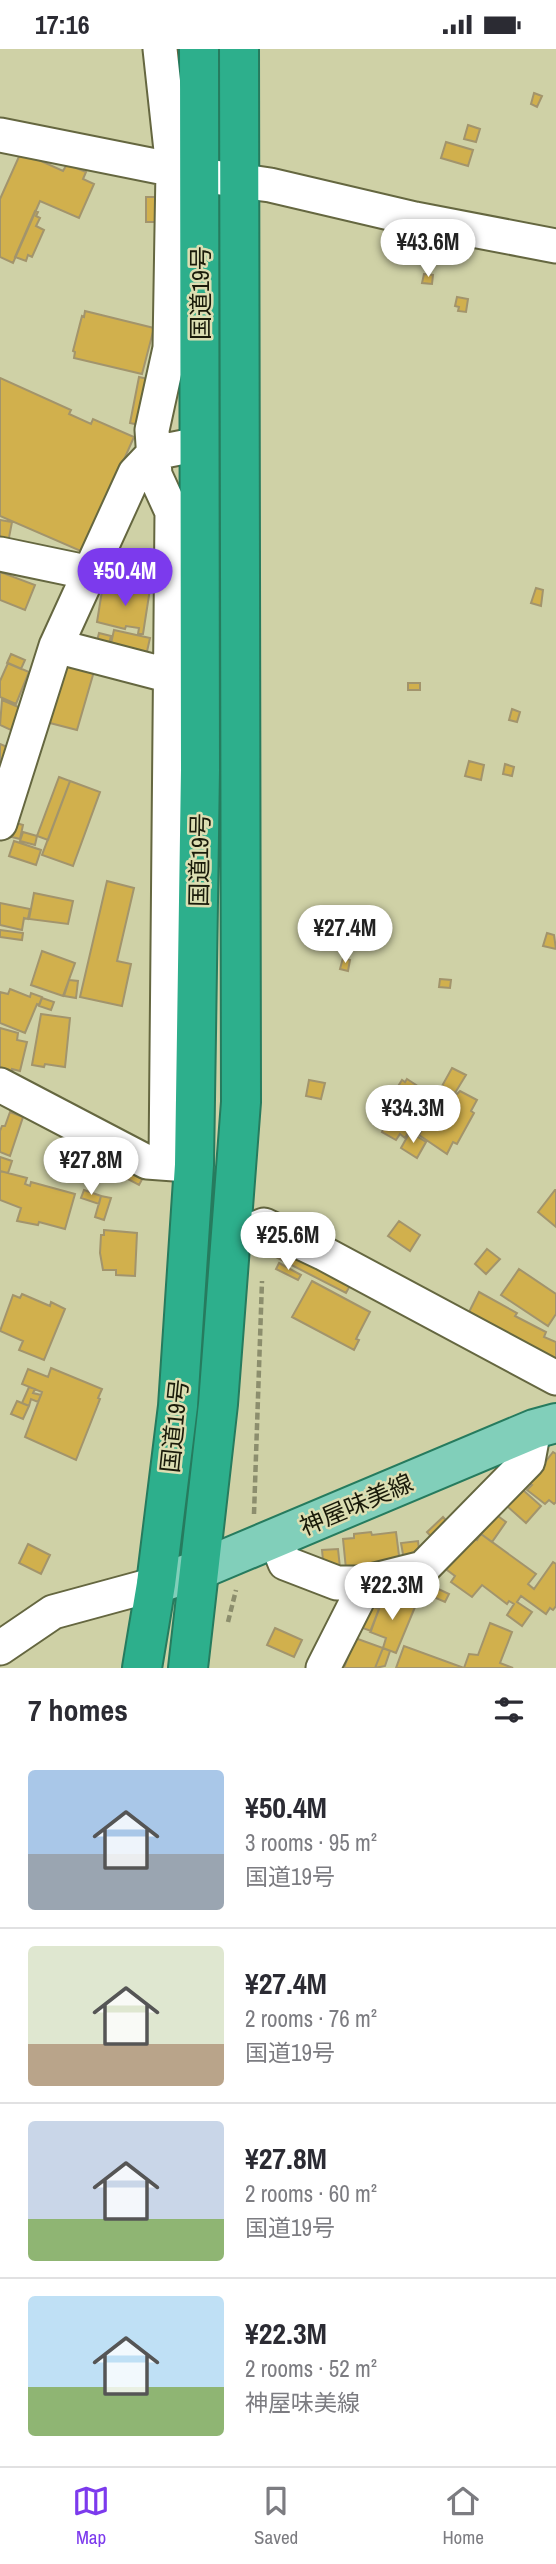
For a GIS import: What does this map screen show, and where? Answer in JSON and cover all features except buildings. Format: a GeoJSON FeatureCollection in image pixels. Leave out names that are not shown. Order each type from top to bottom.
{"type":"FeatureCollection","features":[{"type":"Feature","properties":{"kind":"highway","name":"国道19号"},"geometry":{"type":"LineString","coordinates":[[142,1668],[156,1584],[178,1405],[180,1164],[200,770],[199,444],[187,172],[199,49]]}},
{"type":"Feature","properties":{"kind":"highway","name":"国道19号"},"geometry":{"type":"LineString","coordinates":[[188,1668],[218,1404],[248,1231],[241,1102],[239,49]]}},
{"type":"Feature","properties":{"kind":"main road","name":"神屋味美線"},"geometry":{"type":"LineString","coordinates":[[156,1584],[199,1570],[545,1426]]}},
{"type":"Feature","properties":{"kind":"street"},"geometry":{"type":"LineString","coordinates":[[2,1095],[147,1162],[180,1164],[171,676],[172,512],[155,475],[152,430],[170,348],[187,172],[160,49]]}},
{"type":"Feature","properties":{"kind":"street"},"geometry":{"type":"LineString","coordinates":[[0,135],[187,172],[270,185],[415,219],[556,246]]}},
{"type":"Feature","properties":{"kind":"street"},"geometry":{"type":"LineString","coordinates":[[0,823],[56,646],[135,473],[153,453],[199,444]]}},
{"type":"Feature","properties":{"kind":"street"},"geometry":{"type":"LineString","coordinates":[[0,554],[91,573]]}},
{"type":"Feature","properties":{"kind":"street"},"geometry":{"type":"LineString","coordinates":[[56,646],[171,676]]}},
{"type":"Feature","properties":{"kind":"street"},"geometry":{"type":"LineString","coordinates":[[248,1231],[323,1253],[556,1378]]}},
{"type":"Feature","properties":{"kind":"street"},"geometry":{"type":"LineString","coordinates":[[264,1543],[285,1563],[337,1583],[363,1583],[423,1568],[528,1461],[545,1426]]}},
{"type":"Feature","properties":{"kind":"street"},"geometry":{"type":"LineString","coordinates":[[323,1668],[359,1597],[363,1583]]}},
{"type":"Feature","properties":{"kind":"street"},"geometry":{"type":"LineString","coordinates":[[0,1648],[53,1612],[156,1584]]}},
{"type":"Feature","properties":{"kind":"path"},"geometry":{"type":"LineString","coordinates":[[227,1628],[232,1601],[264,1543],[262,1279]]}}]}
